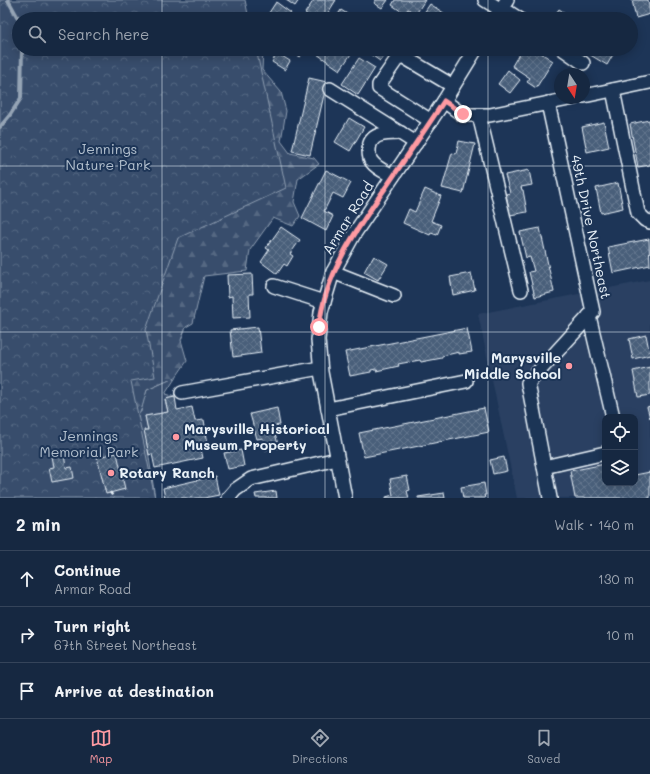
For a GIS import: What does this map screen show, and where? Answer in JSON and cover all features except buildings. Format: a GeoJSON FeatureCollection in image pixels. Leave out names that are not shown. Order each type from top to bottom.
{"type":"FeatureCollection","features":[{"type":"Feature","properties":{"kind":"street"},"geometry":{"type":"LineString","coordinates":[[485,0],[501,9]]}},
{"type":"Feature","properties":{"kind":"street"},"geometry":{"type":"LineString","coordinates":[[431,121],[379,88],[379,85],[399,56],[404,57],[453,86]]}},
{"type":"Feature","properties":{"kind":"street","name":"Armar Road"},"geometry":{"type":"LineString","coordinates":[[345,498],[320,368],[318,340],[321,312],[334,272],[354,234],[431,121],[472,56]]}},
{"type":"Feature","properties":{"kind":"street"},"geometry":{"type":"LineString","coordinates":[[574,56],[584,63]]}},
{"type":"Feature","properties":{"kind":"street"},"geometry":{"type":"LineString","coordinates":[[590,95],[650,82]]}},
{"type":"Feature","properties":{"kind":"street"},"geometry":{"type":"LineString","coordinates":[[330,89],[416,143]]}},
{"type":"Feature","properties":{"kind":"street"},"geometry":{"type":"LineString","coordinates":[[613,90],[638,213],[645,220],[650,222]]}},
{"type":"Feature","properties":{"kind":"street"},"geometry":{"type":"LineString","coordinates":[[444,101],[463,114],[479,115],[490,115],[554,102]]}},
{"type":"Feature","properties":{"kind":"street","name":"49th Drive Northeast"},"geometry":{"type":"LineString","coordinates":[[548,103],[593,312],[528,383],[550,498]]}},
{"type":"Feature","properties":{"kind":"street"},"geometry":{"type":"LineString","coordinates":[[479,115],[521,290]]}},
{"type":"Feature","properties":{"kind":"street"},"geometry":{"type":"LineString","coordinates":[[393,176],[379,169],[372,162],[369,158],[369,145],[371,140],[379,135],[386,133],[401,133]]}},
{"type":"Feature","properties":{"kind":"street"},"geometry":{"type":"LineString","coordinates":[[334,272],[394,296]]}},
{"type":"Feature","properties":{"kind":"street"},"geometry":{"type":"LineString","coordinates":[[274,286],[324,302]]}},
{"type":"Feature","properties":{"kind":"street"},"geometry":{"type":"LineString","coordinates":[[589,316],[612,414]]}},
{"type":"Feature","properties":{"kind":"street"},"geometry":{"type":"LineString","coordinates":[[182,393],[320,368]]}},
{"type":"Feature","properties":{"kind":"street"},"geometry":{"type":"LineString","coordinates":[[328,410],[466,381]]}},
{"type":"Feature","properties":{"kind":"street"},"geometry":{"type":"LineString","coordinates":[[544,467],[602,454]]}},
{"type":"Feature","properties":{"kind":"street"},"geometry":{"type":"LineString","coordinates":[[228,498],[235,490],[251,478],[337,459]]}},
{"type":"Feature","properties":{"kind":"path"},"geometry":{"type":"LineString","coordinates":[[110,492],[114,498]]}},
{"type":"Feature","properties":{"kind":"shaded area","name":"Marysville Middle School"},"geometry":{"type":"Polygon","coordinates":[[[650,280],[650,498],[517,498],[478,314],[650,280]]]}},
{"type":"Feature","properties":{"kind":"green space","name":"Jennings Nature Park"},"geometry":{"type":"Polygon","coordinates":[[[0,0],[245,0],[248,12],[12,12],[12,56],[258,56],[286,188],[178,238],[146,330],[155,377],[131,381],[155,498],[0,498],[0,0]]]}},
{"type":"Feature","properties":{"kind":"green space"},"geometry":{"type":"Polygon","coordinates":[[[179,56],[263,56],[262,70],[281,92],[286,111],[281,141],[290,153],[314,158],[319,164],[298,179],[294,202],[300,216],[293,226],[273,218],[250,250],[247,271],[204,276],[193,323],[186,327],[181,340],[187,361],[176,377],[147,390],[141,409],[135,420],[0,383],[179,56]]]}},
{"type":"Feature","properties":{"kind":"green space"},"geometry":{"type":"Polygon","coordinates":[[[176,377],[165,394],[175,397],[165,399],[168,412],[145,416],[148,430],[145,430],[155,498],[114,414],[141,412],[147,390],[176,377]]]}},
{"type":"Feature","properties":{"kind":"waterway"},"geometry":{"type":"LineString","coordinates":[[8,0],[15,12]]}},
{"type":"Feature","properties":{"kind":"waterway"},"geometry":{"type":"LineString","coordinates":[[0,127],[21,98],[22,56]]}},
{"type":"Feature","properties":{"kind":"place","name":"Marysville Middle School"},"geometry":{"type":"Point","coordinates":[569,366]}},
{"type":"Feature","properties":{"kind":"place","name":"Marysville Historical Museum Property"},"geometry":{"type":"Point","coordinates":[176,437]}},
{"type":"Feature","properties":{"kind":"place","name":"Rotary Ranch"},"geometry":{"type":"Point","coordinates":[111,473]}},
{"type":"Feature","properties":{"kind":"route"},"geometry":{"type":"LineString","coordinates":[[319,327],[321,312],[334,272],[354,234],[444,101],[463,114]]}},
{"type":"Feature","properties":{"kind":"park label","name":"Jennings Memorial Park"},"geometry":{"type":"Point","coordinates":[89,444]}}]}
